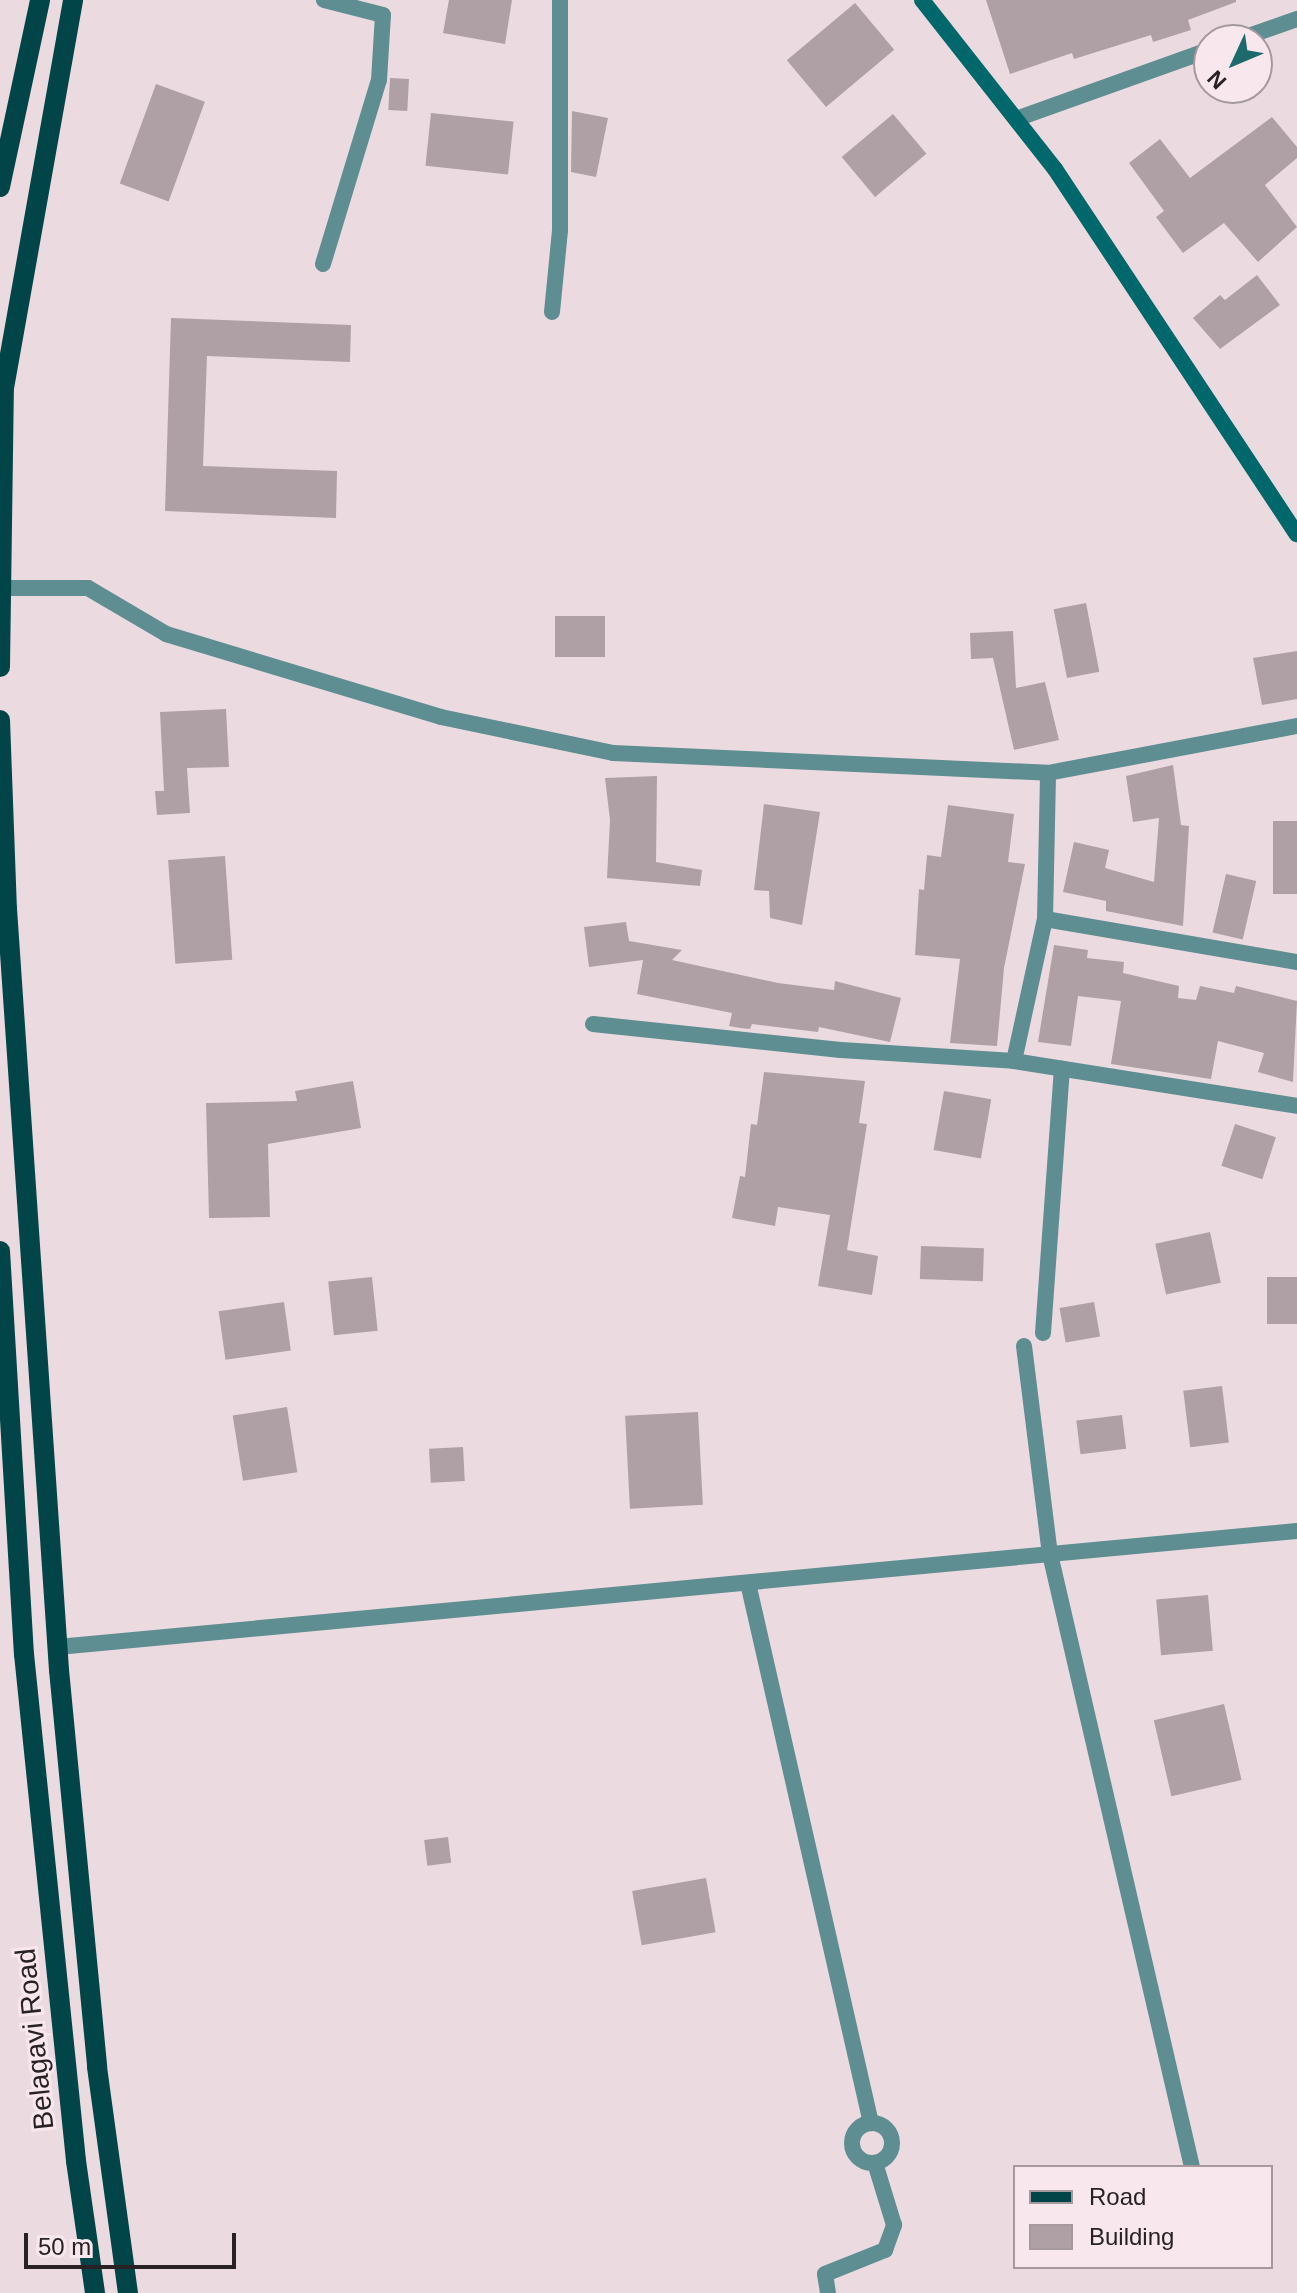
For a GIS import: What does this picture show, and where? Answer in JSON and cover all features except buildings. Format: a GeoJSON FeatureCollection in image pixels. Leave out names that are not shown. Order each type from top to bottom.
{"type":"FeatureCollection","features":[{"type":"Feature","properties":{"kind":"main road"},"geometry":{"type":"LineString","coordinates":[[0,187],[40,0]]}},
{"type":"Feature","properties":{"kind":"main road"},"geometry":{"type":"LineString","coordinates":[[0,667],[4,388],[73,0]]}},
{"type":"Feature","properties":{"kind":"main road"},"geometry":{"type":"LineString","coordinates":[[922,0],[1055,169],[1297,534]]}},
{"type":"Feature","properties":{"kind":"main road"},"geometry":{"type":"LineString","coordinates":[[0,720],[7,909],[58,1647],[97,2067],[128,2293]]}},
{"type":"Feature","properties":{"kind":"main road","name":"Belagavi Road"},"geometry":{"type":"LineString","coordinates":[[0,1251],[24,1654],[76,2161],[95,2293]]}},
{"type":"Feature","properties":{"kind":"street"},"geometry":{"type":"LineString","coordinates":[[323,264],[379,80],[383,15],[324,0]]}},
{"type":"Feature","properties":{"kind":"street"},"geometry":{"type":"LineString","coordinates":[[552,312],[560,230],[560,0]]}},
{"type":"Feature","properties":{"kind":"street"},"geometry":{"type":"LineString","coordinates":[[1273,27],[1297,19]]}},
{"type":"Feature","properties":{"kind":"street"},"geometry":{"type":"LineString","coordinates":[[1016,119],[1193,56]]}},
{"type":"Feature","properties":{"kind":"street"},"geometry":{"type":"LineString","coordinates":[[1,588],[88,588],[181,638],[441,717],[613,753],[1048,773],[1297,726]]}},
{"type":"Feature","properties":{"kind":"street"},"geometry":{"type":"LineString","coordinates":[[1014,1061],[1045,919],[1048,773]]}},
{"type":"Feature","properties":{"kind":"street"},"geometry":{"type":"LineString","coordinates":[[1045,919],[1297,962]]}},
{"type":"Feature","properties":{"kind":"street"},"geometry":{"type":"LineString","coordinates":[[593,1024],[841,1050],[1014,1061],[1297,1106]]}},
{"type":"Feature","properties":{"kind":"street"},"geometry":{"type":"LineString","coordinates":[[1043,1333],[1062,1069]]}},
{"type":"Feature","properties":{"kind":"street"},"geometry":{"type":"LineString","coordinates":[[1024,1346],[1050,1554],[1192,2165]]}},
{"type":"Feature","properties":{"kind":"street"},"geometry":{"type":"LineString","coordinates":[[58,1647],[1297,1531]]}},
{"type":"Feature","properties":{"kind":"street"},"geometry":{"type":"LineString","coordinates":[[748,1583],[871,2123]]}},
{"type":"Feature","properties":{"kind":"street"},"geometry":{"type":"LineString","coordinates":[[828,2293],[825,2274],[885,2250],[894,2225],[875,2163],[854,2151],[852,2138],[871,2123],[883,2125],[892,2147],[875,2163]]}}]}
